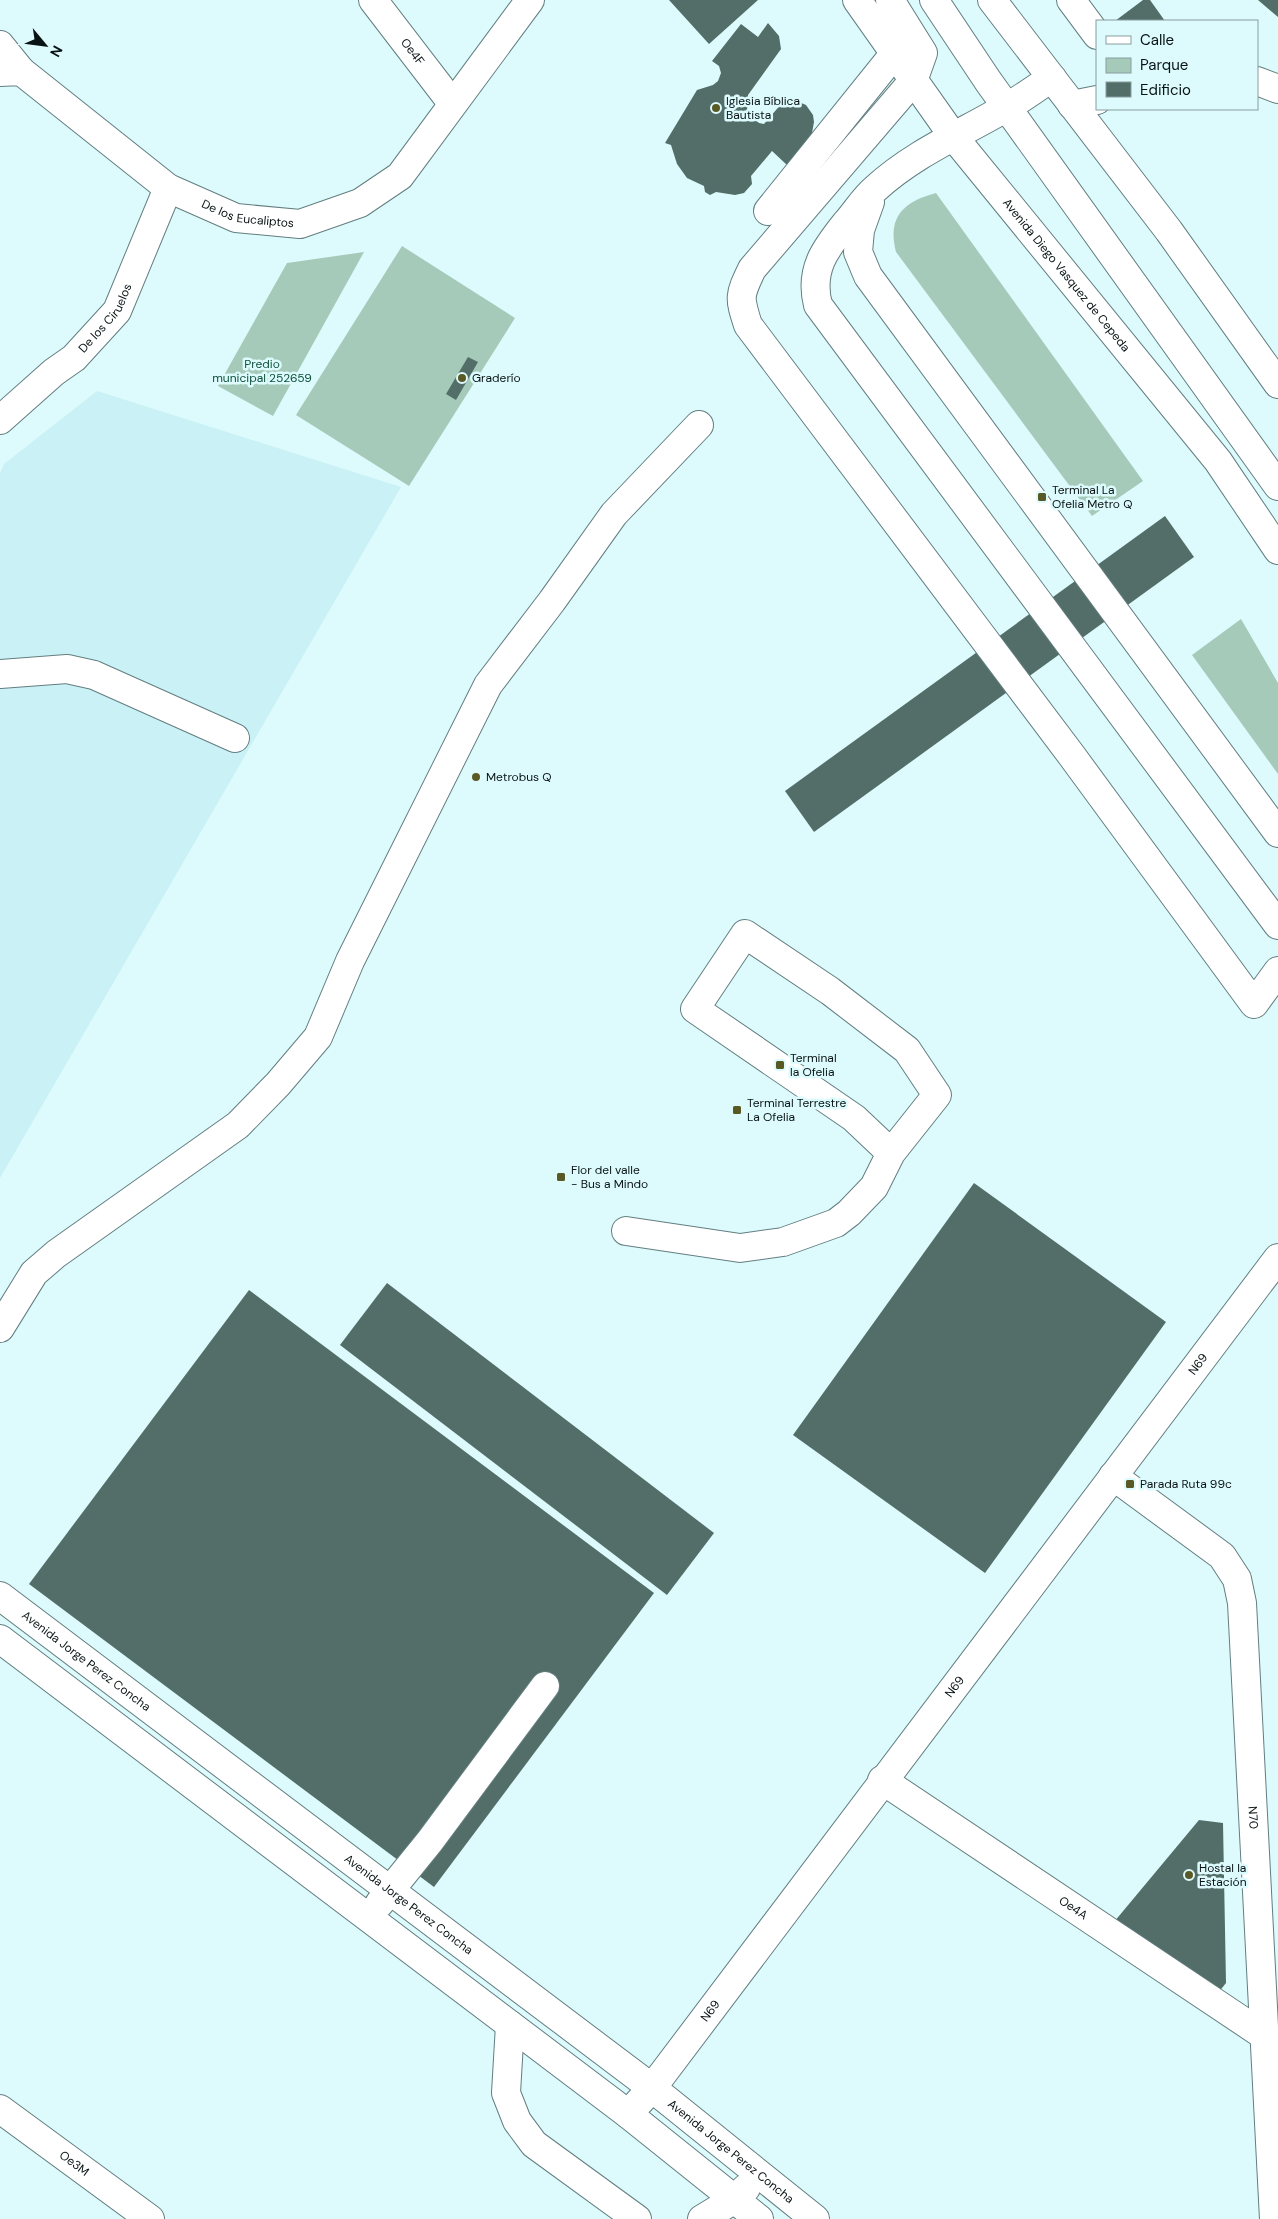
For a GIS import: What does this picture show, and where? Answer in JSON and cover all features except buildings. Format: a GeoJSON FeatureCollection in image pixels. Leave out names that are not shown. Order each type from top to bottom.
{"type":"FeatureCollection","features":[{"type":"Feature","properties":{"kind":"street","name":"Oe4F"},"geometry":{"type":"LineString","coordinates":[[374,0],[452,103]]}},
{"type":"Feature","properties":{"kind":"street","name":"De los Eucaliptos"},"geometry":{"type":"LineString","coordinates":[[0,45],[10,72],[168,188],[236,218],[300,224],[360,203],[400,176],[452,103],[530,0]]}},
{"type":"Feature","properties":{"kind":"street","name":"Avenida Diego Vasquez de Cepeda"},"geometry":{"type":"LineString","coordinates":[[857,0],[954,136],[1218,462],[1278,550]]}},
{"type":"Feature","properties":{"kind":"street"},"geometry":{"type":"LineString","coordinates":[[890,0],[923,53],[913,81],[752,269],[742,290],[740,300],[748,325],[1072,756],[1254,1004],[1278,972]]}},
{"type":"Feature","properties":{"kind":"street"},"geometry":{"type":"LineString","coordinates":[[934,0],[1007,107],[1278,486]]}},
{"type":"Feature","properties":{"kind":"street"},"geometry":{"type":"LineString","coordinates":[[992,0],[1052,78],[1085,103],[1169,231],[1278,384]]}},
{"type":"Feature","properties":{"kind":"street"},"geometry":{"type":"LineString","coordinates":[[1071,0],[1096,34]]}},
{"type":"Feature","properties":{"kind":"street"},"geometry":{"type":"LineString","coordinates":[[768,211],[895,52]]}},
{"type":"Feature","properties":{"kind":"street"},"geometry":{"type":"LineString","coordinates":[[1052,78],[1007,107],[914,160],[875,189],[828,244],[819,261],[814,291],[818,305],[1278,925]]}},
{"type":"Feature","properties":{"kind":"street"},"geometry":{"type":"LineString","coordinates":[[1258,82],[1278,89]]}},
{"type":"Feature","properties":{"kind":"street","name":"De los Ciruelos"},"geometry":{"type":"LineString","coordinates":[[0,420],[54,372],[74,358],[118,311],[168,188]]}},
{"type":"Feature","properties":{"kind":"street"},"geometry":{"type":"LineString","coordinates":[[875,189],[859,237],[858,252],[868,276],[1278,833]]}},
{"type":"Feature","properties":{"kind":"street"},"geometry":{"type":"LineString","coordinates":[[0,1328],[34,1273],[56,1254],[238,1125],[278,1084],[318,1037],[350,961],[488,684],[552,601],[614,514],[699,425]]}},
{"type":"Feature","properties":{"kind":"street"},"geometry":{"type":"LineString","coordinates":[[0,674],[67,669],[94,675],[235,738]]}},
{"type":"Feature","properties":{"kind":"street"},"geometry":{"type":"LineString","coordinates":[[626,1230],[740,1248],[783,1242],[836,1223],[874,1187],[891,1153],[937,1095],[907,1050],[830,991],[745,934],[695,1008],[854,1118],[891,1153]]}},
{"type":"Feature","properties":{"kind":"street","name":"N69"},"geometry":{"type":"LineString","coordinates":[[628,2114],[652,2088],[882,1780],[1278,1258]]}},
{"type":"Feature","properties":{"kind":"street","name":"N70"},"geometry":{"type":"LineString","coordinates":[[1113,1476],[1222,1556],[1236,1579],[1242,1603],[1274,2219]]}},
{"type":"Feature","properties":{"kind":"street","name":"Avenida Jorge Perez Concha"},"geometry":{"type":"LineString","coordinates":[[0,1596],[652,2088],[815,2219]]}},
{"type":"Feature","properties":{"kind":"street"},"geometry":{"type":"LineString","coordinates":[[0,1639],[628,2114],[760,2219]]}},
{"type":"Feature","properties":{"kind":"street"},"geometry":{"type":"LineString","coordinates":[[368,1917],[430,1840],[544,1686]]}},
{"type":"Feature","properties":{"kind":"street","name":"Oe4A"},"geometry":{"type":"LineString","coordinates":[[882,1780],[1265,2036]]}},
{"type":"Feature","properties":{"kind":"street"},"geometry":{"type":"LineString","coordinates":[[510,2025],[506,2093],[517,2121],[534,2144],[637,2219]]}},
{"type":"Feature","properties":{"kind":"street","name":"Oe3M"},"geometry":{"type":"LineString","coordinates":[[0,2108],[150,2219]]}},
{"type":"Feature","properties":{"kind":"street"},"geometry":{"type":"LineString","coordinates":[[702,2219],[735,2199],[760,2175]]}},
{"type":"Feature","properties":{"kind":"shaded area"},"geometry":{"type":"Polygon","coordinates":[[[97,391],[401,487],[0,1178],[0,473],[4,464],[97,391]]]}},
{"type":"Feature","properties":{"kind":"green space"},"geometry":{"type":"Polygon","coordinates":[[[936,193],[1143,481],[1092,516],[896,252],[894,229],[900,213],[906,206],[915,201],[936,193]]]}},
{"type":"Feature","properties":{"kind":"green space"},"geometry":{"type":"Polygon","coordinates":[[[402,246],[515,318],[409,486],[296,415],[402,246]]]}},
{"type":"Feature","properties":{"kind":"green space","name":"Predio municipal 252659"},"geometry":{"type":"Polygon","coordinates":[[[364,252],[273,416],[218,386],[287,263],[364,252]]]}},
{"type":"Feature","properties":{"kind":"green space"},"geometry":{"type":"Polygon","coordinates":[[[1241,619],[1278,683],[1278,774],[1192,655],[1241,619]]]}},
{"type":"Feature","properties":{"kind":"place","name":"Iglesia Bíblica Bautista"},"geometry":{"type":"Point","coordinates":[716,108]}},
{"type":"Feature","properties":{"kind":"place","name":"Graderío"},"geometry":{"type":"Point","coordinates":[462,378]}},
{"type":"Feature","properties":{"kind":"place","name":"Terminal La Ofelia Metro Q"},"geometry":{"type":"Point","coordinates":[1042,497]}},
{"type":"Feature","properties":{"kind":"place","name":"Metrobus Q"},"geometry":{"type":"Point","coordinates":[476,777]}},
{"type":"Feature","properties":{"kind":"place","name":"Terminal la Ofelia"},"geometry":{"type":"Point","coordinates":[780,1065]}},
{"type":"Feature","properties":{"kind":"place","name":"Terminal Terrestre La Ofelia"},"geometry":{"type":"Point","coordinates":[737,1110]}},
{"type":"Feature","properties":{"kind":"place","name":"Flor del valle - Bus a Mindo"},"geometry":{"type":"Point","coordinates":[561,1177]}},
{"type":"Feature","properties":{"kind":"place","name":"Parada Ruta 99c"},"geometry":{"type":"Point","coordinates":[1130,1484]}},
{"type":"Feature","properties":{"kind":"place","name":"Hostal la Estación"},"geometry":{"type":"Point","coordinates":[1189,1875]}}]}
